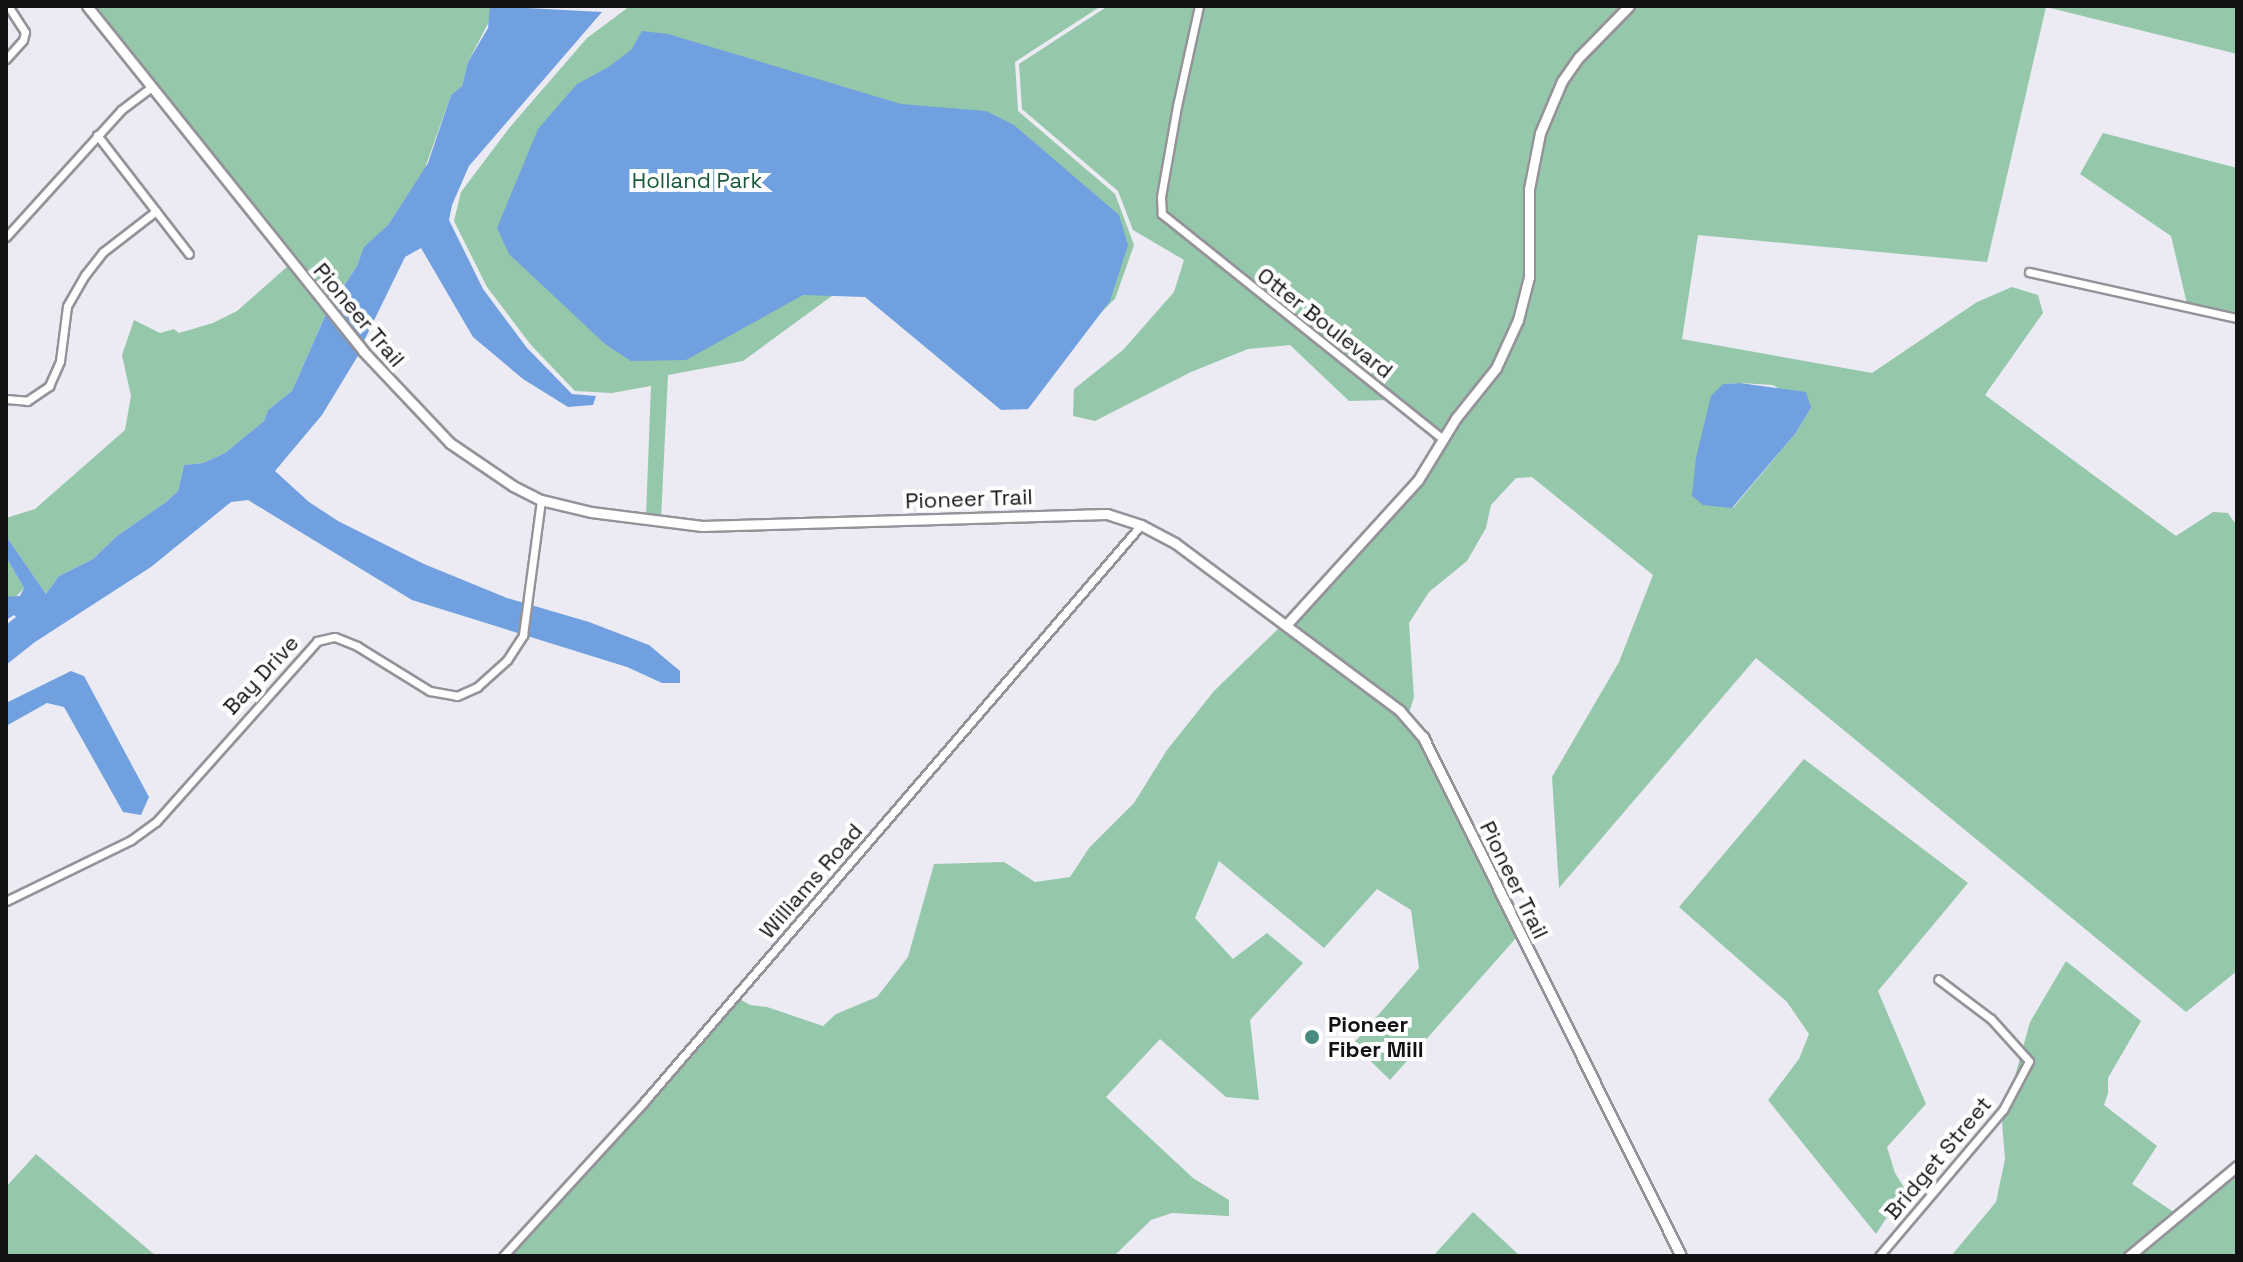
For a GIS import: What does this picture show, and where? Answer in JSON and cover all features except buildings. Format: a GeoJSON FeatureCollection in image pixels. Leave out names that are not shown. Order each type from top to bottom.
{"type":"FeatureCollection","features":[{"type":"Feature","properties":{"kind":"street"},"geometry":{"type":"LineString","coordinates":[[6,59],[23,40],[25,32],[8,6]]}},
{"type":"Feature","properties":{"kind":"street","name":"Pioneer Trail"},"geometry":{"type":"LineString","coordinates":[[87,6],[363,351],[450,443],[488,471],[541,500],[620,518],[702,526],[1107,514],[1141,525],[1175,543],[1400,711],[1423,737],[1681,1256]]}},
{"type":"Feature","properties":{"kind":"street","name":"Otter Boulevard"},"geometry":{"type":"LineString","coordinates":[[1199,6],[1161,197],[1162,214],[1443,439]]}},
{"type":"Feature","properties":{"kind":"street"},"geometry":{"type":"LineString","coordinates":[[1287,624],[1418,480],[1443,439],[1496,368],[1518,320],[1529,277],[1529,189],[1534,156],[1551,103],[1562,81],[1591,42],[1629,6]]}},
{"type":"Feature","properties":{"kind":"street"},"geometry":{"type":"LineString","coordinates":[[6,237],[97,135],[151,87]]}},
{"type":"Feature","properties":{"kind":"street"},"geometry":{"type":"LineString","coordinates":[[97,135],[189,254]]}},
{"type":"Feature","properties":{"kind":"street"},"geometry":{"type":"LineString","coordinates":[[6,399],[27,401],[49,386],[60,361],[67,306],[85,275],[103,252],[156,211]]}},
{"type":"Feature","properties":{"kind":"street"},"geometry":{"type":"LineString","coordinates":[[2029,272],[2237,318]]}},
{"type":"Feature","properties":{"kind":"street","name":"Bay Drive"},"geometry":{"type":"LineString","coordinates":[[6,901],[131,840],[156,822],[317,641],[335,637],[357,646],[430,691],[457,696],[477,687],[507,660],[523,635],[541,500]]}},
{"type":"Feature","properties":{"kind":"street","name":"Williams Road"},"geometry":{"type":"LineString","coordinates":[[503,1256],[644,1102],[1141,525]]}},
{"type":"Feature","properties":{"kind":"street","name":"Bridget Street"},"geometry":{"type":"LineString","coordinates":[[1879,1256],[2003,1110],[2029,1061],[1991,1019],[1938,979]]}},
{"type":"Feature","properties":{"kind":"street"},"geometry":{"type":"LineString","coordinates":[[2129,1256],[2237,1166]]}},
{"type":"Feature","properties":{"kind":"green space"},"geometry":{"type":"Polygon","coordinates":[[[94,6],[490,6],[492,16],[468,62],[462,86],[451,95],[425,168],[388,225],[364,248],[357,266],[332,304],[94,6]]]}},
{"type":"Feature","properties":{"kind":"green space","name":"Holland Park"},"geometry":{"type":"Polygon","coordinates":[[[630,6],[1101,6],[1015,62],[1018,111],[1115,194],[1134,245],[1115,299],[1013,397],[862,274],[743,361],[668,375],[661,518],[646,516],[651,386],[612,393],[575,391],[531,345],[487,287],[454,221],[461,192],[510,127],[587,38],[630,6]]]}},
{"type":"Feature","properties":{"kind":"green space"},"geometry":{"type":"Polygon","coordinates":[[[1108,6],[1622,6],[1575,54],[1546,102],[1529,156],[1524,190],[1524,277],[1513,319],[1491,366],[1435,444],[1427,429],[1389,400],[1349,401],[1290,345],[1248,349],[1191,372],[1095,421],[1073,416],[1074,389],[1123,350],[1174,292],[1184,260],[1133,230],[1118,191],[1022,109],[1019,64],[1108,6]]]}},
{"type":"Feature","properties":{"kind":"green space"},"geometry":{"type":"Polygon","coordinates":[[[1637,6],[2237,6],[2237,54],[2046,7],[1987,262],[1698,235],[1682,339],[1872,373],[1977,302],[2012,287],[2038,295],[2043,313],[1985,395],[2176,536],[2213,512],[2228,513],[2237,526],[2237,971],[2186,1012],[1756,658],[1559,888],[1552,777],[1619,662],[1653,575],[1532,477],[1516,478],[1491,505],[1486,528],[1467,561],[1429,592],[1409,623],[1414,697],[1409,713],[1294,623],[1421,483],[1460,421],[1500,370],[1523,321],[1534,277],[1534,189],[1544,134],[1566,83],[1611,28],[1637,6]],[[1723,384],[1733,508],[1795,434],[1811,408],[1773,385],[1723,384]]]}},
{"type":"Feature","properties":{"kind":"green space"},"geometry":{"type":"Polygon","coordinates":[[[2103,133],[2237,168],[2237,318],[2188,308],[2171,236],[2080,174],[2103,133]]]}},
{"type":"Feature","properties":{"kind":"green space"},"geometry":{"type":"Polygon","coordinates":[[[288,266],[326,314],[292,391],[268,410],[264,421],[225,453],[203,463],[184,465],[178,491],[117,536],[93,559],[59,576],[46,594],[6,536],[6,518],[35,509],[125,430],[131,396],[122,355],[134,320],[160,333],[174,329],[179,333],[213,323],[237,311],[288,266]]]}},
{"type":"Feature","properties":{"kind":"green space"},"geometry":{"type":"Polygon","coordinates":[[[6,557],[24,588],[15,598],[6,597],[6,557]]]}},
{"type":"Feature","properties":{"kind":"green space"},"geometry":{"type":"Polygon","coordinates":[[[1281,626],[1396,715],[1418,740],[1517,937],[1390,1080],[1353,1044],[1419,968],[1411,910],[1377,889],[1324,948],[1219,861],[1195,918],[1233,959],[1267,933],[1303,963],[1250,1020],[1259,1100],[1226,1097],[1160,1039],[1106,1097],[1193,1178],[1229,1200],[1229,1216],[1172,1213],[1151,1220],[1114,1256],[505,1256],[734,996],[750,1005],[767,1007],[823,1026],[836,1014],[877,997],[908,957],[934,864],[1004,862],[1035,882],[1070,877],[1089,848],[1134,803],[1167,750],[1214,691],[1281,626]]]}},
{"type":"Feature","properties":{"kind":"green space"},"geometry":{"type":"Polygon","coordinates":[[[1804,759],[1968,883],[1878,991],[1926,1104],[1887,1147],[1895,1173],[1905,1189],[1876,1234],[1768,1100],[1799,1059],[1809,1034],[1787,1002],[1679,907],[1804,759]]]}},
{"type":"Feature","properties":{"kind":"green space"},"geometry":{"type":"Polygon","coordinates":[[[2066,961],[2141,1021],[2108,1078],[2104,1105],[2157,1146],[2132,1184],[2175,1213],[2121,1256],[1951,1256],[1996,1202],[2005,1159],[2002,1123],[2030,1022],[2066,961]]]}},
{"type":"Feature","properties":{"kind":"green space"},"geometry":{"type":"Polygon","coordinates":[[[36,1154],[156,1256],[6,1256],[6,1187],[36,1154]]]}},
{"type":"Feature","properties":{"kind":"green space"},"geometry":{"type":"Polygon","coordinates":[[[2237,1173],[2237,1256],[2137,1256],[2201,1204],[2237,1173]]]}},
{"type":"Feature","properties":{"kind":"green space"},"geometry":{"type":"Polygon","coordinates":[[[1473,1212],[1520,1256],[1433,1256],[1473,1212]]]}},
{"type":"Feature","properties":{"kind":"water"},"geometry":{"type":"Polygon","coordinates":[[[490,6],[602,12],[469,166],[449,220],[483,289],[527,348],[572,394],[596,396],[593,405],[568,407],[523,379],[473,337],[421,248],[405,257],[363,343],[332,304],[357,266],[364,247],[388,225],[428,163],[451,95],[462,86],[468,62],[488,28],[490,6]]]}},
{"type":"Feature","properties":{"kind":"water","name":"Holland Park"},"geometry":{"type":"Polygon","coordinates":[[[642,31],[668,34],[901,104],[986,111],[1014,125],[1119,215],[1128,245],[1110,301],[1028,409],[1001,410],[865,297],[803,295],[686,360],[631,361],[605,344],[509,254],[497,228],[538,129],[577,84],[607,68],[631,50],[642,31]]]}},
{"type":"Feature","properties":{"kind":"water"},"geometry":{"type":"Polygon","coordinates":[[[326,314],[359,354],[322,415],[275,471],[309,502],[338,521],[424,564],[507,598],[589,622],[649,645],[680,671],[680,683],[662,683],[627,667],[412,600],[248,500],[231,502],[151,567],[35,642],[6,665],[6,625],[16,617],[14,615],[6,620],[6,597],[20,596],[24,588],[6,557],[6,536],[46,594],[59,576],[93,559],[117,536],[178,491],[184,465],[203,463],[225,453],[264,421],[268,410],[292,391],[326,314]]]}},
{"type":"Feature","properties":{"kind":"water"},"geometry":{"type":"Polygon","coordinates":[[[1740,383],[1806,392],[1811,408],[1795,434],[1732,508],[1703,505],[1692,496],[1696,458],[1711,396],[1723,384],[1740,383]]]}},
{"type":"Feature","properties":{"kind":"water"},"geometry":{"type":"Polygon","coordinates":[[[71,671],[84,676],[149,797],[141,815],[123,812],[64,707],[47,703],[6,726],[6,703],[71,671]]]}},
{"type":"Feature","properties":{"kind":"place","name":"Pioneer Fiber Mill"},"geometry":{"type":"Point","coordinates":[1312,1037]}}]}
